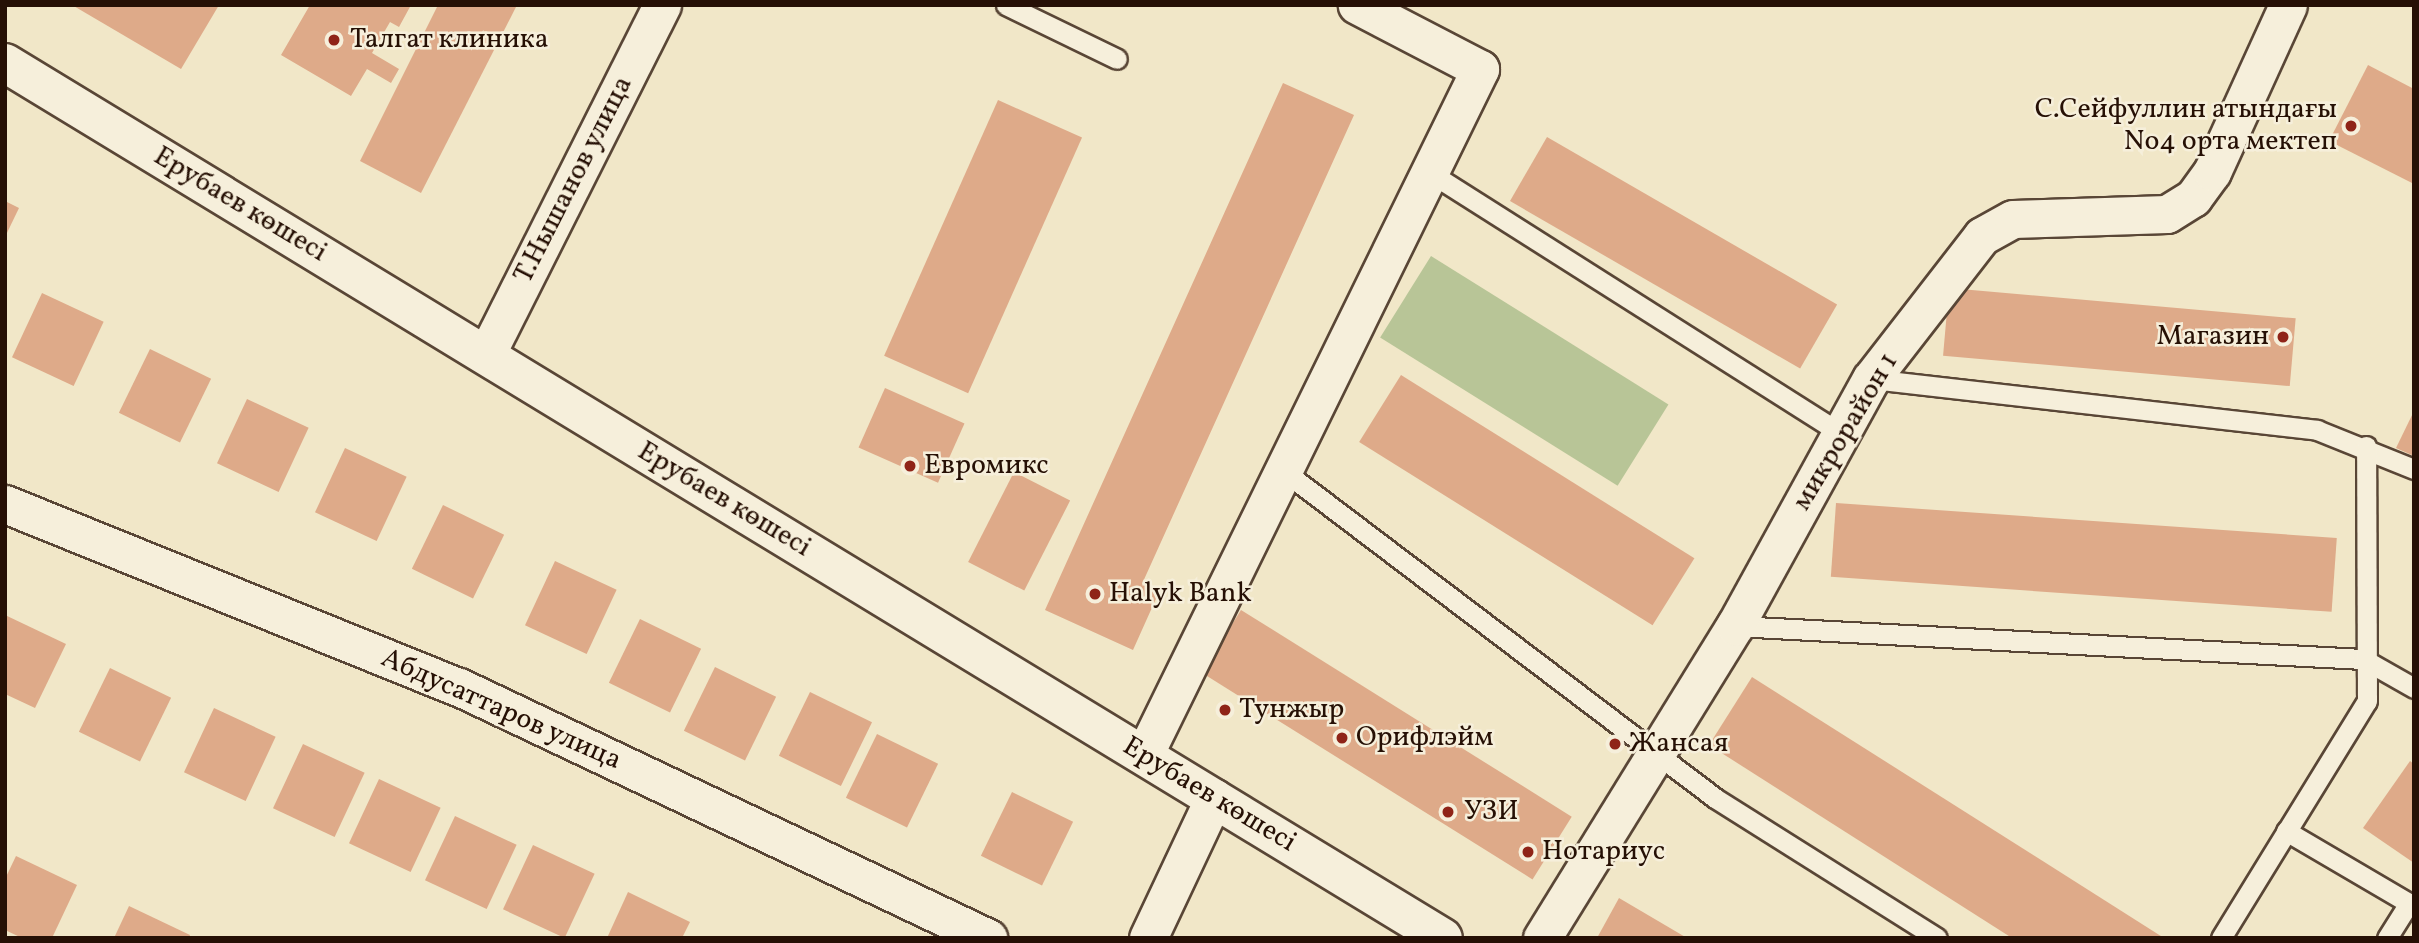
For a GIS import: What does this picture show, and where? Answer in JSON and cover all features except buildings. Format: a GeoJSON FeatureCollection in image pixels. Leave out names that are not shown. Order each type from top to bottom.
{"type":"FeatureCollection","features":[{"type":"Feature","properties":{"kind":"main road","name":"Ерубаев көшесі"},"geometry":{"type":"LineString","coordinates":[[5,62],[1443,938]]}},
{"type":"Feature","properties":{"kind":"street","name":"Т.Нышанов улица"},"geometry":{"type":"LineString","coordinates":[[486,355],[662,5]]}},
{"type":"Feature","properties":{"kind":"street"},"geometry":{"type":"LineString","coordinates":[[1144,755],[1281,469],[1480,69],[1357,5]]}},
{"type":"Feature","properties":{"kind":"street","name":"микрорайон 1"},"geometry":{"type":"LineString","coordinates":[[1542,938],[1654,752],[1735,626],[1871,379],[1982,236],[2013,219],[2167,214],[2193,198],[2212,172],[2288,5]]}},
{"type":"Feature","properties":{"kind":"street","name":"Абдусаттаров улица"},"geometry":{"type":"LineString","coordinates":[[5,504],[459,687],[988,938]]}},
{"type":"Feature","properties":{"kind":"street"},"geometry":{"type":"LineString","coordinates":[[1148,938],[1214,798]]}},
{"type":"Feature","properties":{"kind":"lane"},"geometry":{"type":"LineString","coordinates":[[1006,5],[1116,59]]}},
{"type":"Feature","properties":{"kind":"lane"},"geometry":{"type":"LineString","coordinates":[[1429,172],[1841,433]]}},
{"type":"Feature","properties":{"kind":"lane"},"geometry":{"type":"LineString","coordinates":[[1871,379],[2317,430],[2365,446],[2414,469]]}},
{"type":"Feature","properties":{"kind":"lane"},"geometry":{"type":"LineString","coordinates":[[2221,938],[2367,701],[2363,659],[2365,446]]}},
{"type":"Feature","properties":{"kind":"lane"},"geometry":{"type":"LineString","coordinates":[[1281,469],[1715,798],[1937,938]]}},
{"type":"Feature","properties":{"kind":"lane"},"geometry":{"type":"LineString","coordinates":[[1735,626],[2363,659],[2414,688]]}},
{"type":"Feature","properties":{"kind":"lane"},"geometry":{"type":"LineString","coordinates":[[2286,831],[2411,904],[2387,938]]}},
{"type":"Feature","properties":{"kind":"green space"},"geometry":{"type":"Polygon","coordinates":[[[1431,256],[1668,404],[1618,486],[1380,337],[1431,256]]]}},
{"type":"Feature","properties":{"kind":"place","name":"Талгат клиника"},"geometry":{"type":"Point","coordinates":[334,40]}},
{"type":"Feature","properties":{"kind":"place","name":"С.Сейфуллин атындағы No4 орта мектеп"},"geometry":{"type":"Point","coordinates":[2351,126]}},
{"type":"Feature","properties":{"kind":"place","name":"Магазин"},"geometry":{"type":"Point","coordinates":[2283,337]}},
{"type":"Feature","properties":{"kind":"place","name":"Евромикс"},"geometry":{"type":"Point","coordinates":[910,466]}},
{"type":"Feature","properties":{"kind":"place","name":"Halyk Bank"},"geometry":{"type":"Point","coordinates":[1095,594]}},
{"type":"Feature","properties":{"kind":"place","name":"Тунжыр"},"geometry":{"type":"Point","coordinates":[1225,710]}},
{"type":"Feature","properties":{"kind":"place","name":"Орифлэйм"},"geometry":{"type":"Point","coordinates":[1342,738]}},
{"type":"Feature","properties":{"kind":"place","name":"Жансая"},"geometry":{"type":"Point","coordinates":[1615,744]}},
{"type":"Feature","properties":{"kind":"place","name":"УЗИ"},"geometry":{"type":"Point","coordinates":[1448,812]}},
{"type":"Feature","properties":{"kind":"place","name":"Нотариус"},"geometry":{"type":"Point","coordinates":[1528,852]}}]}
